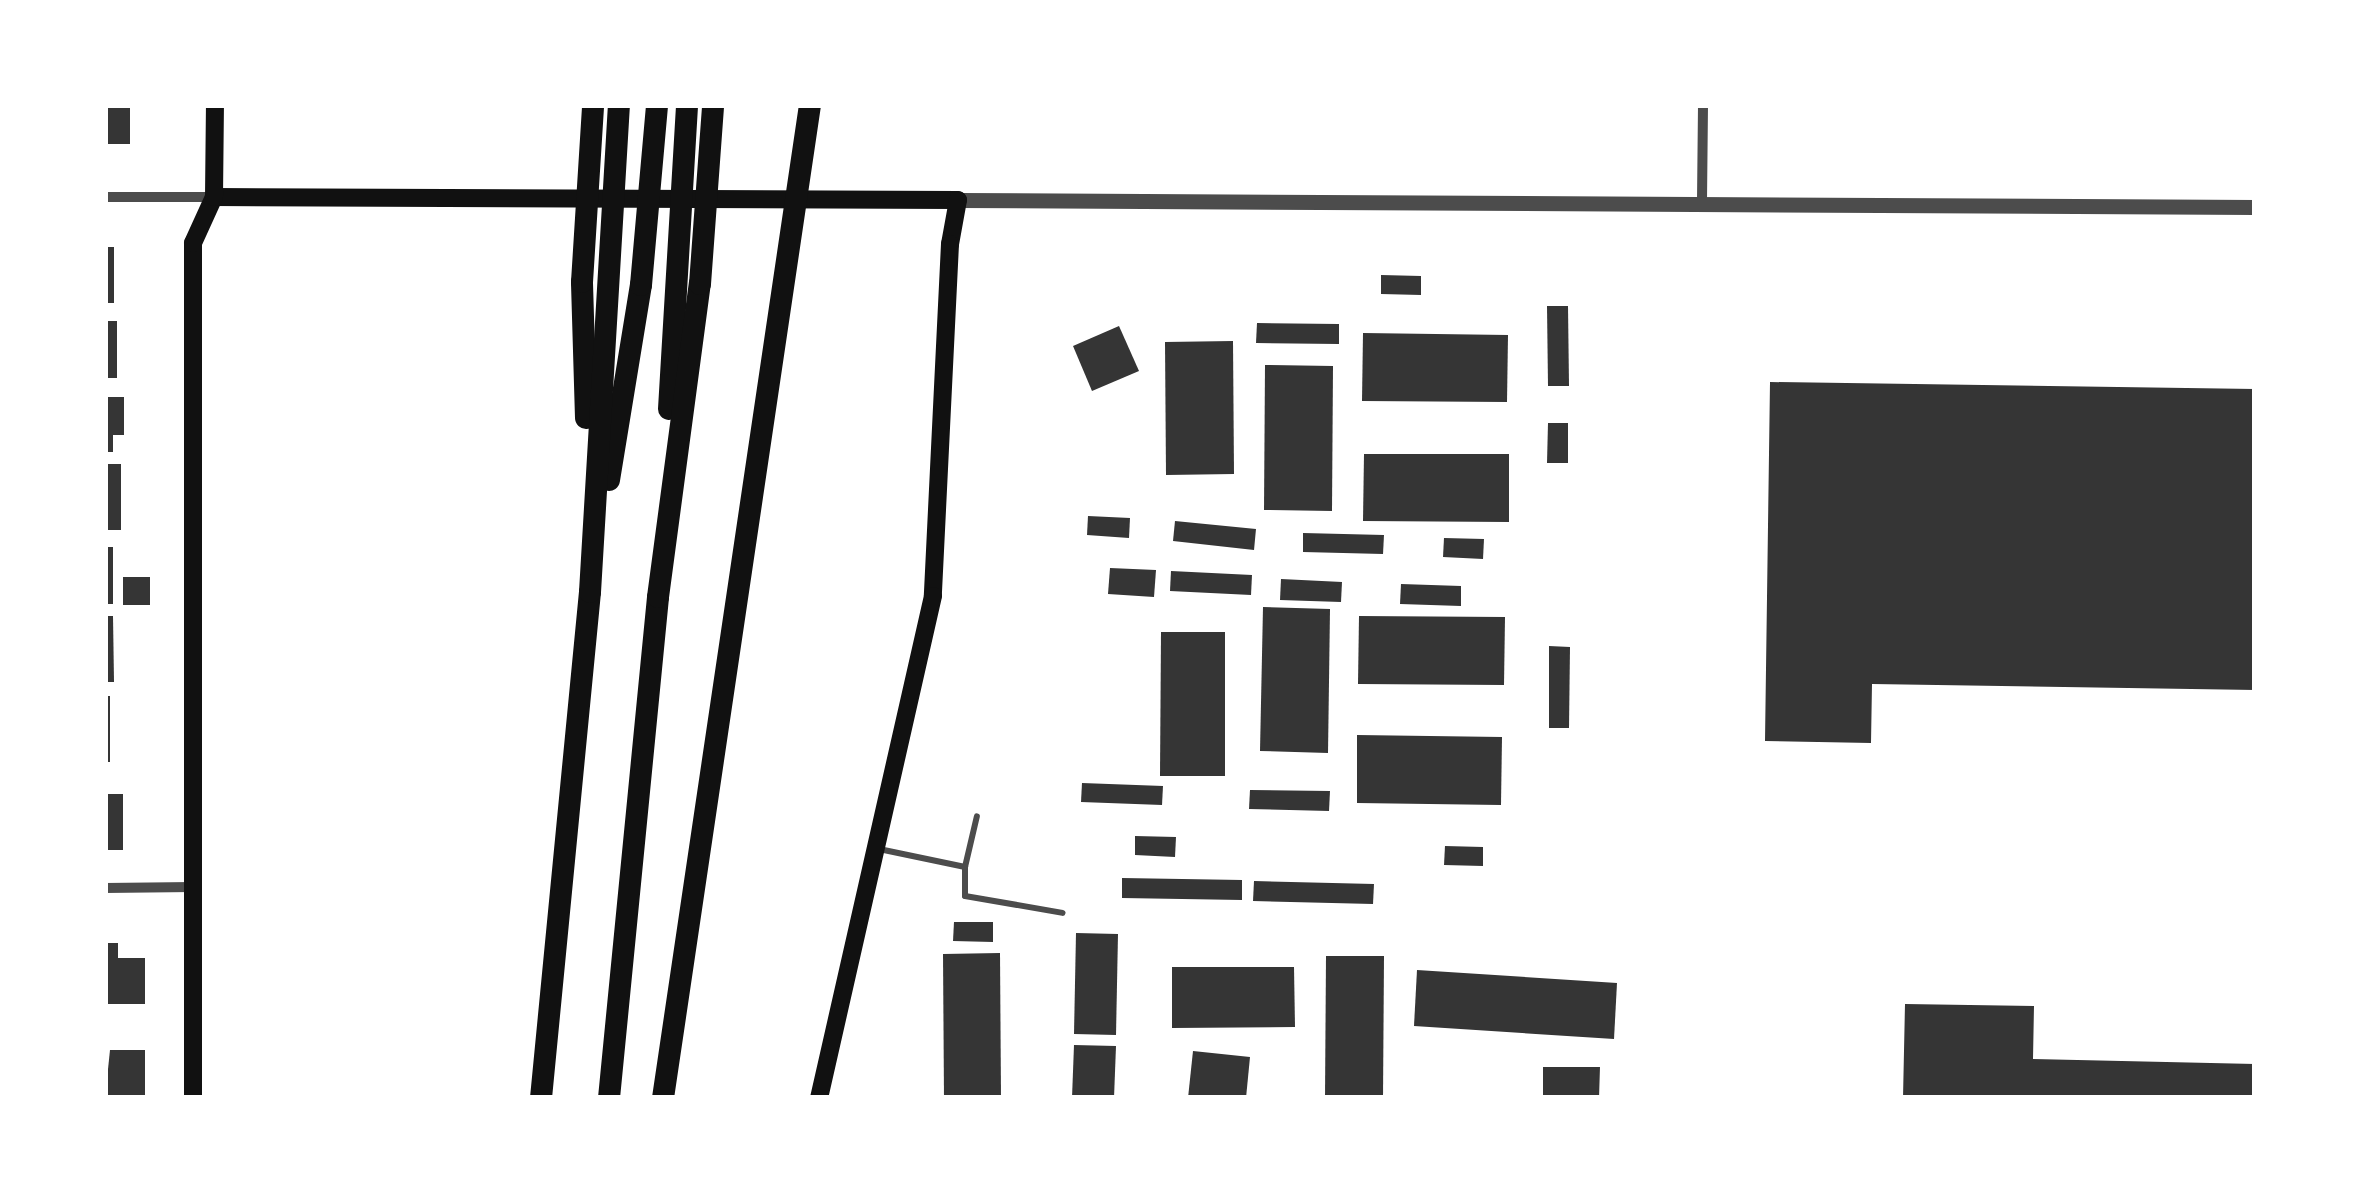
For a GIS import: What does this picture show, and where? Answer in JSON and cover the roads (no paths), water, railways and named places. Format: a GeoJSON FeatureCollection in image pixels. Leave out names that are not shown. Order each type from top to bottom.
{"type":"FeatureCollection","features":[{"type":"Feature","properties":{"kind":"highway"},"geometry":{"type":"LineString","coordinates":[[590,592],[582,282],[593,108]]}},
{"type":"Feature","properties":{"kind":"highway"},"geometry":{"type":"LineString","coordinates":[[541,1098],[590,592],[619,108]]}},
{"type":"Feature","properties":{"kind":"highway"},"geometry":{"type":"LineString","coordinates":[[590,592],[640,285],[656,108]]}},
{"type":"Feature","properties":{"kind":"highway"},"geometry":{"type":"LineString","coordinates":[[609,1098],[688,284],[712,108]]}},
{"type":"Feature","properties":{"kind":"highway"},"geometry":{"type":"LineString","coordinates":[[687,110],[688,284]]}},
{"type":"Feature","properties":{"kind":"highway"},"geometry":{"type":"LineString","coordinates":[[663,1098],[809,110]]}},
{"type":"Feature","properties":{"kind":"main road"},"geometry":{"type":"LineString","coordinates":[[193,1098],[193,243],[214,197],[215,105]]}},
{"type":"Feature","properties":{"kind":"main road"},"geometry":{"type":"LineString","coordinates":[[214,197],[958,200],[933,596],[819,1098]]}},
{"type":"Feature","properties":{"kind":"street"},"geometry":{"type":"LineString","coordinates":[[1702,201],[1703,105]]}},
{"type":"Feature","properties":{"kind":"street"},"geometry":{"type":"LineString","coordinates":[[105,197],[214,197]]}},
{"type":"Feature","properties":{"kind":"street"},"geometry":{"type":"LineString","coordinates":[[958,200],[1702,201],[2255,207]]}},
{"type":"Feature","properties":{"kind":"street"},"geometry":{"type":"LineString","coordinates":[[105,888],[193,888]]}},
{"type":"Feature","properties":{"kind":"lane"},"geometry":{"type":"LineString","coordinates":[[977,816],[965,866],[965,896],[1063,913]]}},
{"type":"Feature","properties":{"kind":"lane"},"geometry":{"type":"LineString","coordinates":[[878,848],[965,866]]}}]}
